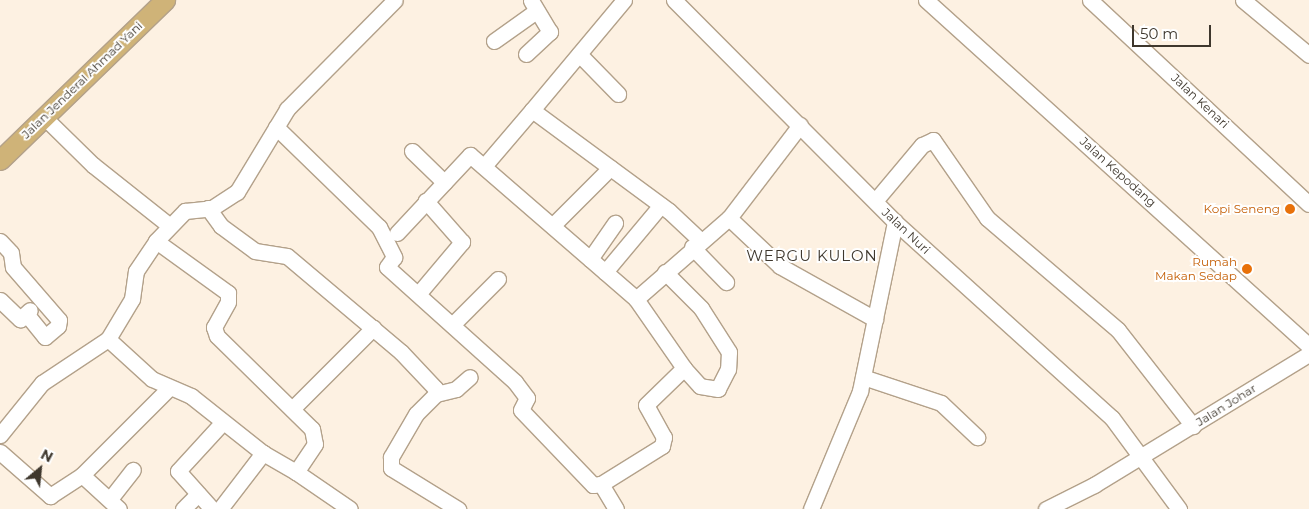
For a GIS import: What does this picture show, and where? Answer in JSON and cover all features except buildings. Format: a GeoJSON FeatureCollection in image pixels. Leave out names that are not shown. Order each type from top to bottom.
{"type":"FeatureCollection","features":[{"type":"Feature","properties":{"kind":"main road","name":"Jalan Jenderal Ahmad Yani"},"geometry":{"type":"LineString","coordinates":[[0,160],[165,0]]}},
{"type":"Feature","properties":{"kind":"street"},"geometry":{"type":"LineString","coordinates":[[0,435],[42,383],[108,338],[132,299],[136,271],[156,241],[186,211],[208,208],[226,202],[237,192],[293,101],[395,0]]}},
{"type":"Feature","properties":{"kind":"street"},"geometry":{"type":"LineString","coordinates":[[485,165],[624,0]]}},
{"type":"Feature","properties":{"kind":"street","name":"Jalan Nuri"},"geometry":{"type":"LineString","coordinates":[[674,0],[800,125],[894,222],[1112,418],[1144,456],[1179,509]]}},
{"type":"Feature","properties":{"kind":"street","name":"Jalan Kepodang"},"geometry":{"type":"LineString","coordinates":[[926,0],[1309,346]]}},
{"type":"Feature","properties":{"kind":"street","name":"Jalan Kenari"},"geometry":{"type":"LineString","coordinates":[[1090,0],[1309,204]]}},
{"type":"Feature","properties":{"kind":"street"},"geometry":{"type":"LineString","coordinates":[[1243,0],[1309,55]]}},
{"type":"Feature","properties":{"kind":"street"},"geometry":{"type":"LineString","coordinates":[[494,41],[533,6],[550,32],[526,54]]}},
{"type":"Feature","properties":{"kind":"street"},"geometry":{"type":"LineString","coordinates":[[579,54],[618,94]]}},
{"type":"Feature","properties":{"kind":"street"},"geometry":{"type":"LineString","coordinates":[[532,110],[661,205],[696,243],[726,282]]}},
{"type":"Feature","properties":{"kind":"street"},"geometry":{"type":"LineString","coordinates":[[44,117],[93,164],[170,226]]}},
{"type":"Feature","properties":{"kind":"street"},"geometry":{"type":"LineString","coordinates":[[636,300],[696,243],[729,218],[800,125]]}},
{"type":"Feature","properties":{"kind":"street"},"geometry":{"type":"LineString","coordinates":[[276,128],[379,227],[394,257],[387,267],[419,293],[515,382],[527,398],[521,410],[593,485],[602,484],[662,446],[664,437],[646,405],[684,368]]}},
{"type":"Feature","properties":{"kind":"street"},"geometry":{"type":"LineString","coordinates":[[875,201],[922,145],[933,140],[987,218],[1118,330],[1193,426]]}},
{"type":"Feature","properties":{"kind":"street"},"geometry":{"type":"LineString","coordinates":[[412,151],[444,182]]}},
{"type":"Feature","properties":{"kind":"street"},"geometry":{"type":"LineString","coordinates":[[397,233],[470,155],[485,165],[636,300],[684,368],[700,386],[718,389],[728,369],[729,352],[700,308],[665,272]]}},
{"type":"Feature","properties":{"kind":"street"},"geometry":{"type":"LineString","coordinates":[[553,225],[610,168]]}},
{"type":"Feature","properties":{"kind":"street"},"geometry":{"type":"LineString","coordinates":[[419,293],[462,242],[426,201]]}},
{"type":"Feature","properties":{"kind":"street"},"geometry":{"type":"LineString","coordinates":[[605,272],[661,205]]}},
{"type":"Feature","properties":{"kind":"street"},"geometry":{"type":"LineString","coordinates":[[208,208],[221,226],[255,251],[287,256],[373,328],[413,365],[436,394]]}},
{"type":"Feature","properties":{"kind":"street"},"geometry":{"type":"LineString","coordinates":[[729,218],[780,266],[875,319]]}},
{"type":"Feature","properties":{"kind":"street"},"geometry":{"type":"LineString","coordinates":[[811,509],[863,376],[894,222]]}},
{"type":"Feature","properties":{"kind":"street"},"geometry":{"type":"LineString","coordinates":[[590,259],[615,223]]}},
{"type":"Feature","properties":{"kind":"street"},"geometry":{"type":"LineString","coordinates":[[0,241],[11,253],[13,267],[59,320],[53,335],[45,337],[27,315]]}},
{"type":"Feature","properties":{"kind":"street"},"geometry":{"type":"LineString","coordinates":[[156,241],[228,293],[228,302],[214,327],[217,336],[292,409],[316,438],[296,472]]}},
{"type":"Feature","properties":{"kind":"street"},"geometry":{"type":"LineString","coordinates":[[452,325],[498,279]]}},
{"type":"Feature","properties":{"kind":"street"},"geometry":{"type":"LineString","coordinates":[[0,300],[20,319],[27,315],[40,297]]}},
{"type":"Feature","properties":{"kind":"street"},"geometry":{"type":"LineString","coordinates":[[292,409],[373,328]]}},
{"type":"Feature","properties":{"kind":"street"},"geometry":{"type":"LineString","coordinates":[[108,338],[168,389],[191,396],[222,423],[263,453],[296,472],[350,509]]}},
{"type":"Feature","properties":{"kind":"street","name":"Jalan Johar"},"geometry":{"type":"LineString","coordinates":[[1046,509],[1144,456],[1309,354]]}},
{"type":"Feature","properties":{"kind":"street"},"geometry":{"type":"LineString","coordinates":[[863,376],[941,403],[976,437]]}},
{"type":"Feature","properties":{"kind":"street"},"geometry":{"type":"LineString","coordinates":[[458,509],[390,468],[391,457],[416,414],[436,394],[456,389],[470,377]]}},
{"type":"Feature","properties":{"kind":"street"},"geometry":{"type":"LineString","coordinates":[[0,452],[46,503],[82,474],[168,389]]}},
{"type":"Feature","properties":{"kind":"street"},"geometry":{"type":"LineString","coordinates":[[212,509],[178,471],[222,423]]}},
{"type":"Feature","properties":{"kind":"street"},"geometry":{"type":"LineString","coordinates":[[220,509],[263,453]]}},
{"type":"Feature","properties":{"kind":"street"},"geometry":{"type":"LineString","coordinates":[[82,474],[114,504],[133,470]]}},
{"type":"Feature","properties":{"kind":"street"},"geometry":{"type":"LineString","coordinates":[[602,484],[616,509]]}},
{"type":"Feature","properties":{"kind":"street"},"geometry":{"type":"LineString","coordinates":[[183,509],[198,494]]}},
{"type":"Feature","properties":{"kind":"place","name":"Kopi Seneng"},"geometry":{"type":"Point","coordinates":[1290,209]}},
{"type":"Feature","properties":{"kind":"place","name":"Rumah Makan Sedap"},"geometry":{"type":"Point","coordinates":[1247,269]}},
{"type":"Feature","properties":{"kind":"district","name":"WERGU KULON"},"geometry":{"type":"Point","coordinates":[812,256]}}]}
